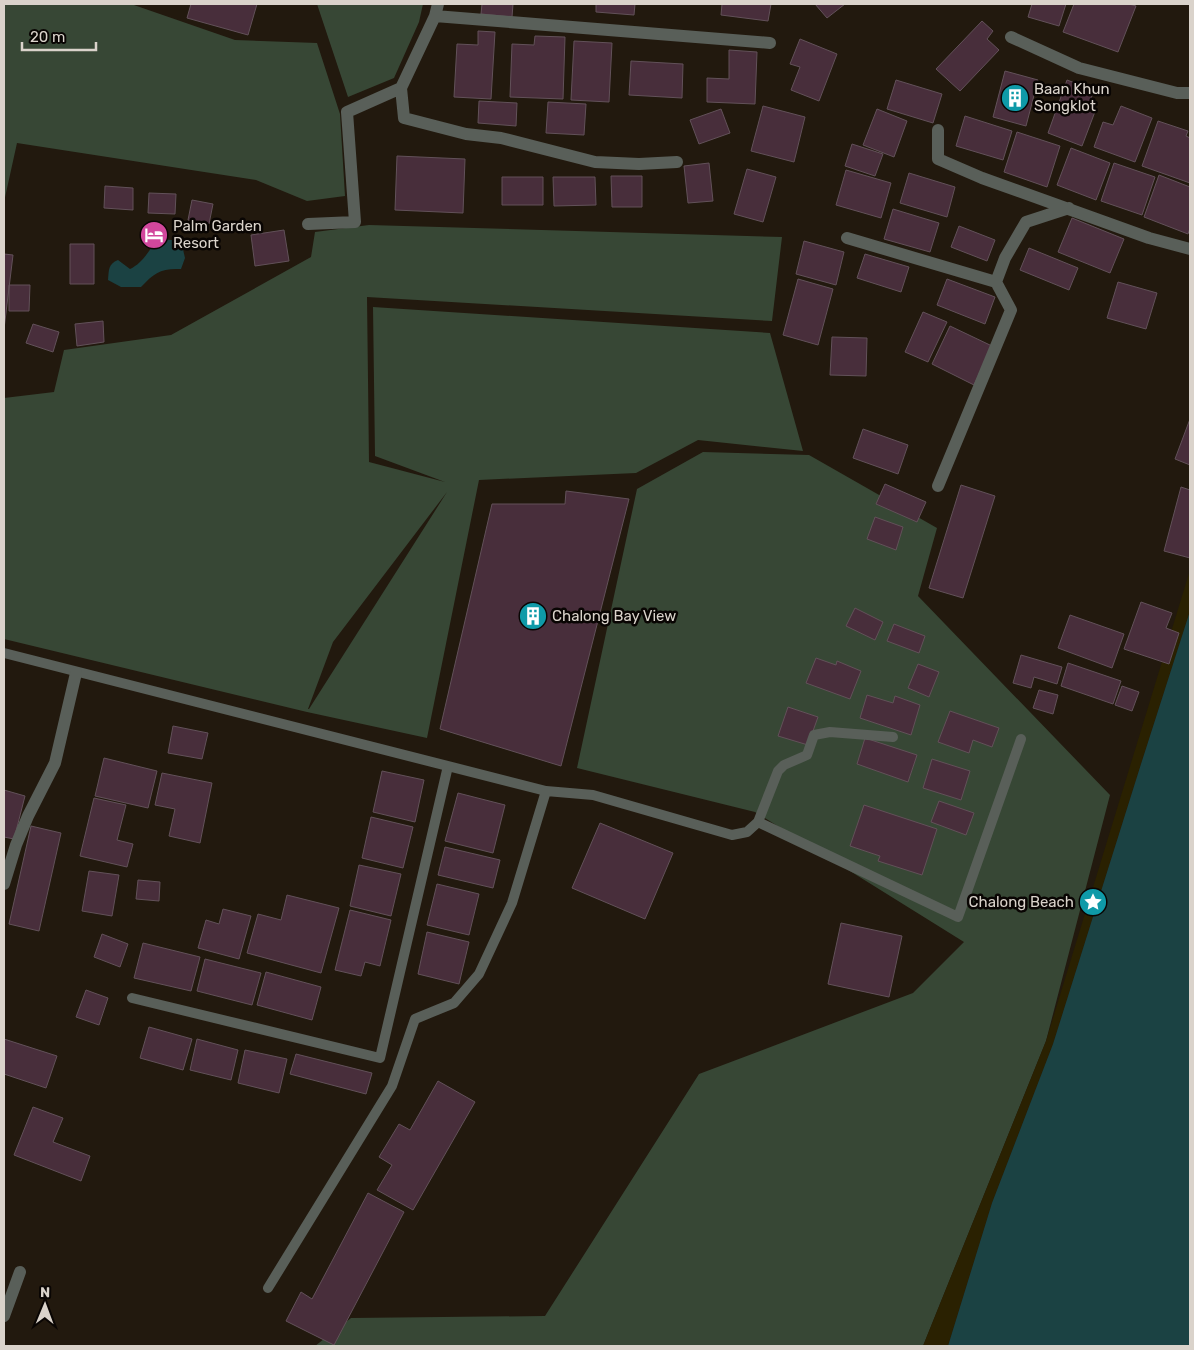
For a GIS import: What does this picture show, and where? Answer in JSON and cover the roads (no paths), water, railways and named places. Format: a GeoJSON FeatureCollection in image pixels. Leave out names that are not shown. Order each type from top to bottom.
{"type":"FeatureCollection","features":[{"type":"Feature","properties":{"kind":"street"},"geometry":{"type":"LineString","coordinates":[[677,162],[639,164],[595,162],[501,138],[466,134],[404,118],[401,88],[436,10],[770,42]]}},
{"type":"Feature","properties":{"kind":"street"},"geometry":{"type":"LineString","coordinates":[[1011,37],[1079,68],[1177,93],[1190,93]]}},
{"type":"Feature","properties":{"kind":"street"},"geometry":{"type":"LineString","coordinates":[[308,224],[355,222],[347,112],[401,88]]}},
{"type":"Feature","properties":{"kind":"street"},"geometry":{"type":"LineString","coordinates":[[938,130],[938,159],[982,178],[1149,238],[1190,249]]}},
{"type":"Feature","properties":{"kind":"street"},"geometry":{"type":"LineString","coordinates":[[996,282],[1005,258],[1026,222],[1069,208]]}},
{"type":"Feature","properties":{"kind":"street"},"geometry":{"type":"LineString","coordinates":[[847,238],[996,282],[1011,310],[938,486]]}},
{"type":"Feature","properties":{"kind":"street"},"geometry":{"type":"LineString","coordinates":[[4,884],[16,845],[28,816],[55,763],[76,673]]}},
{"type":"Feature","properties":{"kind":"street"},"geometry":{"type":"LineString","coordinates":[[4,1316],[20,1272]]}},
{"type":"Feature","properties":{"kind":"lane"},"geometry":{"type":"LineString","coordinates":[[4,653],[76,673],[546,791],[594,795],[732,835],[747,832],[758,822],[778,771],[784,765],[807,755],[814,735],[830,732],[893,737]]}},
{"type":"Feature","properties":{"kind":"lane"},"geometry":{"type":"LineString","coordinates":[[758,822],[962,919],[1021,739]]}},
{"type":"Feature","properties":{"kind":"lane"},"geometry":{"type":"LineString","coordinates":[[132,998],[380,1058],[448,766]]}},
{"type":"Feature","properties":{"kind":"lane"},"geometry":{"type":"LineString","coordinates":[[268,1288],[392,1086],[415,1019],[454,1003],[479,974],[512,903],[546,791]]}},
{"type":"Feature","properties":{"kind":"water"},"geometry":{"type":"Polygon","coordinates":[[[158,239],[172,240],[182,245],[185,258],[181,269],[168,269],[158,272],[141,287],[121,287],[108,280],[112,263],[118,260],[130,269],[142,260],[158,239]]]}},
{"type":"Feature","properties":{"kind":"water"},"geometry":{"type":"Polygon","coordinates":[[[1190,611],[1190,1346],[948,1346],[992,1203],[1053,1044],[1190,611]]]}},
{"type":"Feature","properties":{"kind":"place","name":"Baan Khun Songklot"},"geometry":{"type":"Point","coordinates":[1015,98]}},
{"type":"Feature","properties":{"kind":"place","name":"Palm Garden Resort"},"geometry":{"type":"Point","coordinates":[154,235]}},
{"type":"Feature","properties":{"kind":"place","name":"Chalong Bay View"},"geometry":{"type":"Point","coordinates":[533,616]}},
{"type":"Feature","properties":{"kind":"place","name":"Chalong Beach"},"geometry":{"type":"Point","coordinates":[1093,902]}}]}
